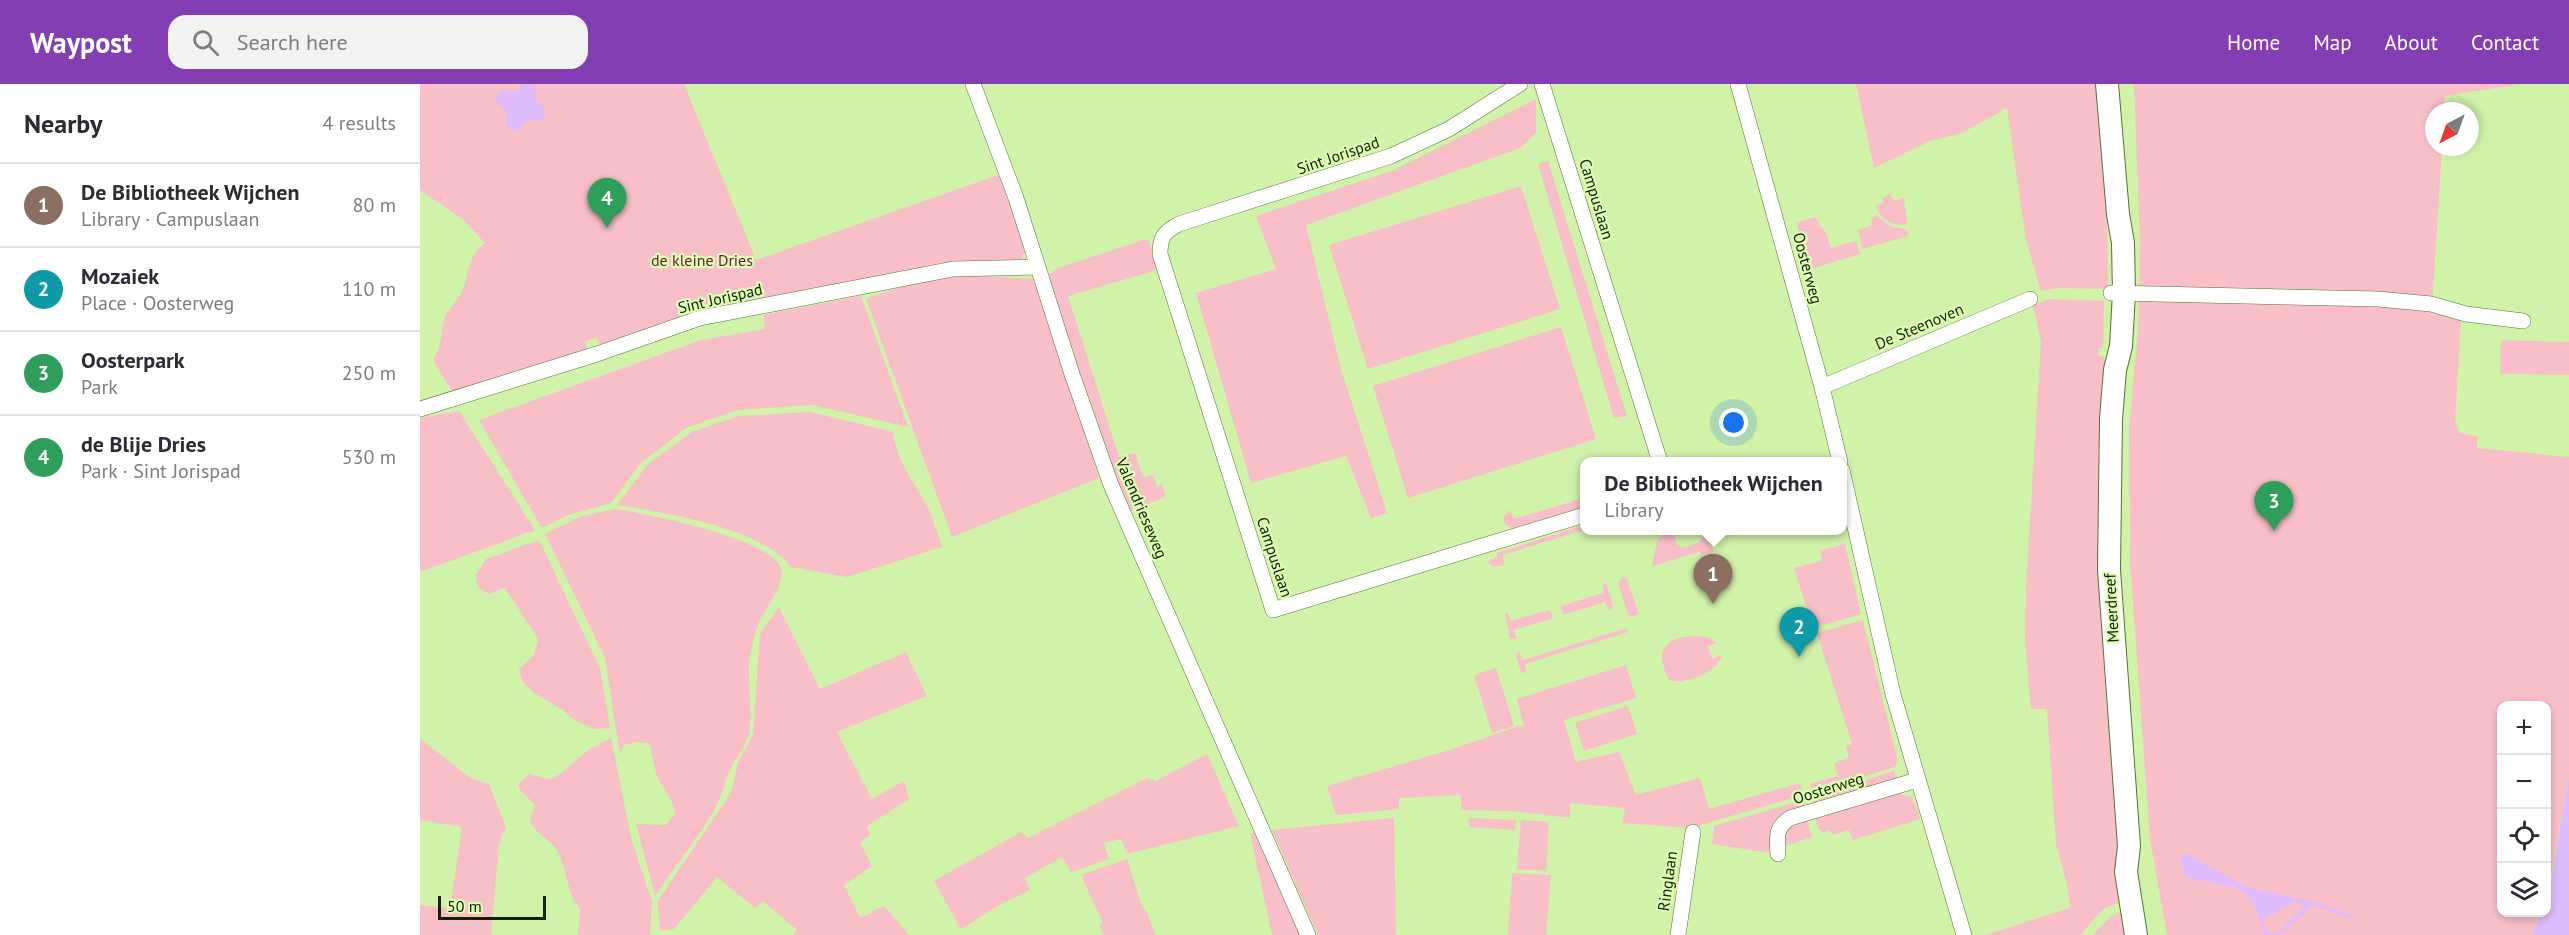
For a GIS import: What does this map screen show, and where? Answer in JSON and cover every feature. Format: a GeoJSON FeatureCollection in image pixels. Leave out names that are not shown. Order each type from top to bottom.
{"type":"FeatureCollection","features":[{"type":"Feature","properties":{"kind":"street","name":"Valendrieseweg"},"geometry":{"type":"LineString","coordinates":[[974,84],[1016,198],[1111,485],[1308,935]]}},
{"type":"Feature","properties":{"kind":"street","name":"Sint Jorispad"},"geometry":{"type":"LineString","coordinates":[[1160,239],[1167,230],[1179,224],[1358,168],[1419,144],[1449,129],[1520,84]]}},
{"type":"Feature","properties":{"kind":"street","name":"Campuslaan"},"geometry":{"type":"LineString","coordinates":[[1542,84],[1658,457]]}},
{"type":"Feature","properties":{"kind":"street","name":"Oosterweg"},"geometry":{"type":"LineString","coordinates":[[1738,84],[1822,387],[1839,457]]}},
{"type":"Feature","properties":{"kind":"street","name":"Meerdreef"},"geometry":{"type":"LineString","coordinates":[[2107,84],[2118,214],[2123,243],[2118,293],[2121,346],[2115,370],[2108,500],[2109,570],[2129,846],[2148,935]]}},
{"type":"Feature","properties":{"kind":"street","name":"Campuslaan"},"geometry":{"type":"LineString","coordinates":[[1160,239],[1160,254],[1165,272],[1273,610],[1580,516]]}},
{"type":"Feature","properties":{"kind":"street","name":"Sint Jorispad"},"geometry":{"type":"LineString","coordinates":[[420,409],[700,318],[953,269],[1037,267]]}},
{"type":"Feature","properties":{"kind":"street"},"geometry":{"type":"LineString","coordinates":[[2118,293],[2378,299],[2431,304],[2466,314],[2523,321]]}},
{"type":"Feature","properties":{"kind":"street","name":"De Steenoven"},"geometry":{"type":"LineString","coordinates":[[1822,387],[2030,299]]}},
{"type":"Feature","properties":{"kind":"street"},"geometry":{"type":"LineString","coordinates":[[1847,492],[1893,694],[1964,935]]}},
{"type":"Feature","properties":{"kind":"street","name":"Oosterweg"},"geometry":{"type":"LineString","coordinates":[[1778,854],[1777,832],[1781,824],[1790,818],[1917,780]]}},
{"type":"Feature","properties":{"kind":"street","name":"Ringlaan"},"geometry":{"type":"LineString","coordinates":[[1678,935],[1693,832]]}},
{"type":"Feature","properties":{"kind":"street","name":"Meerdreef"},"geometry":{"type":"LineString","coordinates":[[2129,846],[2126,873],[2136,935]]}},
{"type":"Feature","properties":{"kind":"green space","name":"de kleine Dries"},"geometry":{"type":"Polygon","coordinates":[[[420,84],[684,84],[756,260],[1001,174],[1027,249],[1018,264],[1005,266],[970,261],[939,263],[600,347],[597,337],[585,342],[588,352],[453,393],[433,360],[440,344],[445,316],[462,292],[475,253],[485,243],[464,220],[420,190],[420,84]]]}},
{"type":"Feature","properties":{"kind":"green space"},"geometry":{"type":"Polygon","coordinates":[[[1856,84],[2100,84],[2106,156],[2108,289],[2059,288],[2041,291],[2026,240],[2007,108],[1962,133],[1930,141],[1874,168],[1856,84]]]}},
{"type":"Feature","properties":{"kind":"green space"},"geometry":{"type":"Polygon","coordinates":[[[2134,84],[2520,84],[2445,96],[2445,102],[2425,102],[2425,156],[2441,156],[2432,307],[2461,317],[2455,422],[2460,433],[2477,436],[2477,448],[2569,457],[2569,775],[2551,877],[2551,701],[2497,701],[2497,917],[2540,917],[2532,935],[2167,935],[2150,839],[2130,561],[2129,427],[2138,335],[2140,242],[2134,84]]]}},
{"type":"Feature","properties":{"kind":"green space"},"geometry":{"type":"Polygon","coordinates":[[[1536,99],[1536,133],[1520,148],[1306,225],[1341,369],[1387,513],[1371,518],[1346,456],[1251,483],[1196,293],[1276,269],[1256,216],[1392,171],[1536,99]]]}},
{"type":"Feature","properties":{"kind":"green space"},"geometry":{"type":"Polygon","coordinates":[[[1548,161],[1627,416],[1614,418],[1538,164],[1548,161]]]}},
{"type":"Feature","properties":{"kind":"green space"},"geometry":{"type":"Polygon","coordinates":[[[1521,186],[1560,309],[1368,369],[1329,245],[1521,186]]]}},
{"type":"Feature","properties":{"kind":"green space"},"geometry":{"type":"Polygon","coordinates":[[[1890,194],[1894,201],[1904,198],[1907,224],[1901,225],[1888,221],[1875,206],[1884,202],[1882,198],[1890,194]]]}},
{"type":"Feature","properties":{"kind":"green space"},"geometry":{"type":"Polygon","coordinates":[[[1877,215],[1890,226],[1907,230],[1908,236],[1862,249],[1858,230],[1871,226],[1872,218],[1877,215]]]}},
{"type":"Feature","properties":{"kind":"green space"},"geometry":{"type":"Polygon","coordinates":[[[1815,217],[1826,233],[1831,248],[1856,241],[1860,254],[1807,270],[1797,223],[1815,217]]]}},
{"type":"Feature","properties":{"kind":"green space"},"geometry":{"type":"Polygon","coordinates":[[[1143,240],[1149,241],[1157,265],[1154,271],[1068,296],[1119,457],[1135,453],[1143,477],[1153,475],[1157,486],[1162,484],[1166,497],[1129,511],[1109,464],[1048,275],[1058,268],[1143,240]]]}},
{"type":"Feature","properties":{"kind":"green space"},"geometry":{"type":"Polygon","coordinates":[[[959,274],[1033,279],[1044,304],[1099,478],[952,537],[866,299],[894,289],[959,274]]]}},
{"type":"Feature","properties":{"kind":"green space"},"geometry":{"type":"Polygon","coordinates":[[[861,296],[908,427],[812,405],[737,410],[686,428],[641,463],[611,503],[568,515],[541,527],[479,420],[701,340],[765,329],[764,315],[861,296]]]}},
{"type":"Feature","properties":{"kind":"green space"},"geometry":{"type":"Polygon","coordinates":[[[2048,299],[2104,301],[2103,347],[2098,348],[2099,356],[2104,356],[2106,370],[2101,437],[2100,503],[2102,636],[2125,900],[2103,909],[2080,935],[1985,935],[2070,908],[2067,884],[2056,844],[2047,709],[2031,709],[2025,639],[2026,586],[2041,342],[2033,306],[2048,299]]]}},
{"type":"Feature","properties":{"kind":"green space"},"geometry":{"type":"Polygon","coordinates":[[[1561,327],[1596,439],[1408,498],[1373,386],[1561,327]]]}},
{"type":"Feature","properties":{"kind":"green space"},"geometry":{"type":"Polygon","coordinates":[[[2501,340],[2569,342],[2569,375],[2500,374],[2501,340]]]}},
{"type":"Feature","properties":{"kind":"green space"},"geometry":{"type":"Polygon","coordinates":[[[459,411],[535,530],[420,572],[420,418],[459,411]]]}},
{"type":"Feature","properties":{"kind":"green space"},"geometry":{"type":"Polygon","coordinates":[[[810,412],[893,432],[902,463],[929,510],[942,547],[847,577],[791,567],[777,553],[758,542],[711,524],[617,505],[648,464],[692,432],[738,416],[810,412]]]}},
{"type":"Feature","properties":{"kind":"green space"},"geometry":{"type":"Polygon","coordinates":[[[1580,499],[1580,509],[1514,530],[1504,523],[1504,517],[1510,510],[1514,519],[1580,499]]]}},
{"type":"Feature","properties":{"kind":"green space"},"geometry":{"type":"Polygon","coordinates":[[[616,509],[702,528],[749,544],[766,553],[778,563],[781,570],[779,586],[761,618],[751,649],[750,723],[746,742],[731,768],[714,810],[655,896],[636,824],[666,825],[675,814],[673,804],[657,776],[648,743],[636,742],[624,745],[620,754],[605,658],[545,534],[582,516],[616,509]]]}},
{"type":"Feature","properties":{"kind":"green space"},"geometry":{"type":"Polygon","coordinates":[[[1580,526],[1580,531],[1503,555],[1504,565],[1494,567],[1487,562],[1497,557],[1497,553],[1580,526]]]}},
{"type":"Feature","properties":{"kind":"green space"},"geometry":{"type":"Polygon","coordinates":[[[1662,535],[1675,535],[1676,543],[1682,548],[1700,542],[1704,535],[1713,535],[1715,541],[1711,543],[1714,552],[1701,555],[1699,552],[1652,566],[1657,541],[1662,535]]]}},
{"type":"Feature","properties":{"kind":"green space"},"geometry":{"type":"Polygon","coordinates":[[[539,540],[600,668],[610,728],[593,729],[571,718],[563,710],[534,693],[522,681],[519,669],[533,656],[539,640],[505,588],[489,594],[478,587],[476,575],[486,559],[539,540]]]}},
{"type":"Feature","properties":{"kind":"green space"},"geometry":{"type":"Polygon","coordinates":[[[1845,544],[1861,614],[1813,628],[1794,568],[1822,561],[1820,551],[1845,544]]]}},
{"type":"Feature","properties":{"kind":"green space"},"geometry":{"type":"Polygon","coordinates":[[[1622,577],[1627,579],[1639,614],[1629,617],[1618,583],[1622,577]]]}},
{"type":"Feature","properties":{"kind":"green space"},"geometry":{"type":"Polygon","coordinates":[[[1603,583],[1607,585],[1613,606],[1611,610],[1609,611],[1605,602],[1563,615],[1561,606],[1603,593],[1603,583]]]}},
{"type":"Feature","properties":{"kind":"green space"},"geometry":{"type":"Polygon","coordinates":[[[779,607],[820,689],[906,652],[927,696],[837,732],[872,799],[904,781],[909,799],[867,826],[870,835],[860,843],[872,866],[844,885],[860,918],[884,906],[909,935],[793,935],[797,930],[763,901],[755,908],[717,877],[674,929],[660,931],[657,902],[731,793],[739,760],[753,735],[760,633],[779,607]]]}},
{"type":"Feature","properties":{"kind":"green space"},"geometry":{"type":"Polygon","coordinates":[[[1550,610],[1553,618],[1514,630],[1516,639],[1510,638],[1505,613],[1508,613],[1511,621],[1550,610]]]}},
{"type":"Feature","properties":{"kind":"green space"},"geometry":{"type":"Polygon","coordinates":[[[1863,620],[1898,761],[1895,767],[1813,792],[1810,784],[1838,776],[1834,763],[1849,758],[1846,746],[1852,744],[1817,633],[1863,620]]]}},
{"type":"Feature","properties":{"kind":"green space"},"geometry":{"type":"Polygon","coordinates":[[[1627,628],[1628,632],[1525,664],[1527,673],[1521,672],[1516,656],[1519,651],[1523,660],[1627,628]]]}},
{"type":"Feature","properties":{"kind":"green space"},"geometry":{"type":"Polygon","coordinates":[[[1697,636],[1710,638],[1717,643],[1708,646],[1712,658],[1722,656],[1719,662],[1700,676],[1685,681],[1671,681],[1663,664],[1664,650],[1671,641],[1697,636]]]}},
{"type":"Feature","properties":{"kind":"green space"},"geometry":{"type":"Polygon","coordinates":[[[1626,665],[1636,698],[1564,720],[1576,762],[1619,752],[1636,795],[1700,778],[1709,809],[1800,783],[1803,795],[1690,828],[1622,823],[1625,808],[1570,803],[1570,818],[1512,811],[1461,810],[1461,795],[1399,798],[1399,809],[1336,815],[1327,786],[1450,750],[1522,725],[1525,732],[1517,699],[1626,665]]]}},
{"type":"Feature","properties":{"kind":"green space"},"geometry":{"type":"Polygon","coordinates":[[[1496,668],[1514,726],[1492,733],[1474,675],[1496,668]]]}},
{"type":"Feature","properties":{"kind":"green space"},"geometry":{"type":"Polygon","coordinates":[[[1628,706],[1637,734],[1584,751],[1575,723],[1628,706]]]}},
{"type":"Feature","properties":{"kind":"green space"},"geometry":{"type":"Polygon","coordinates":[[[611,738],[631,838],[652,901],[650,935],[578,935],[580,909],[572,895],[561,857],[554,846],[530,822],[535,805],[520,790],[518,784],[529,774],[547,779],[555,778],[588,750],[611,738]]]}},
{"type":"Feature","properties":{"kind":"green space"},"geometry":{"type":"Polygon","coordinates":[[[420,739],[471,778],[489,784],[506,828],[499,843],[491,935],[420,935],[420,905],[450,908],[462,827],[420,820],[420,739]]]}},
{"type":"Feature","properties":{"kind":"green space"},"geometry":{"type":"Polygon","coordinates":[[[1207,754],[1239,826],[1127,854],[1121,839],[1104,843],[1109,859],[1071,872],[1062,857],[1025,878],[1030,890],[1001,904],[961,929],[934,881],[1021,832],[1028,838],[1147,778],[1156,781],[1207,754]]]}},
{"type":"Feature","properties":{"kind":"green space"},"geometry":{"type":"Polygon","coordinates":[[[1894,771],[1897,780],[1815,806],[1813,797],[1894,771]]]}},
{"type":"Feature","properties":{"kind":"green space"},"geometry":{"type":"Polygon","coordinates":[[[1901,791],[1902,795],[1912,797],[1920,819],[1853,840],[1849,830],[1832,835],[1830,830],[1823,832],[1818,829],[1815,819],[1901,791]]]}},
{"type":"Feature","properties":{"kind":"green space"},"geometry":{"type":"Polygon","coordinates":[[[1804,800],[1806,808],[1786,814],[1775,821],[1772,833],[1776,854],[1712,844],[1714,826],[1804,800]]]}},
{"type":"Feature","properties":{"kind":"green space"},"geometry":{"type":"Polygon","coordinates":[[[1394,818],[1396,935],[1318,935],[1272,830],[1394,818]]]}},
{"type":"Feature","properties":{"kind":"green space"},"geometry":{"type":"Polygon","coordinates":[[[1469,818],[1516,820],[1515,830],[1469,827],[1469,818]]]}},
{"type":"Feature","properties":{"kind":"green space"},"geometry":{"type":"Polygon","coordinates":[[[1521,820],[1549,822],[1546,871],[1517,869],[1521,820]]]}},
{"type":"Feature","properties":{"kind":"green space"},"geometry":{"type":"Polygon","coordinates":[[[1807,820],[1812,837],[1782,847],[1783,832],[1790,825],[1807,820]]]}},
{"type":"Feature","properties":{"kind":"green space"},"geometry":{"type":"Polygon","coordinates":[[[1250,833],[1256,833],[1301,935],[1272,935],[1250,833]]]}},
{"type":"Feature","properties":{"kind":"green space"},"geometry":{"type":"Polygon","coordinates":[[[1127,859],[1142,907],[1147,912],[1155,935],[1104,935],[1100,927],[1102,921],[1081,875],[1127,859]]]}},
{"type":"Feature","properties":{"kind":"green space"},"geometry":{"type":"Polygon","coordinates":[[[1512,873],[1551,875],[1546,935],[1508,935],[1512,873]]]}},
{"type":"Feature","properties":{"kind":"green space"},"geometry":{"type":"Polygon","coordinates":[[[2127,909],[2126,935],[2093,935],[2111,916],[2127,909]]]}},
{"type":"Feature","properties":{"kind":"shaded area"},"geometry":{"type":"Polygon","coordinates":[[[522,84],[535,85],[535,102],[544,107],[546,115],[540,121],[528,120],[519,130],[513,131],[506,126],[507,112],[497,103],[496,96],[502,91],[516,92],[522,84]]]}},
{"type":"Feature","properties":{"kind":"shaded area"},"geometry":{"type":"Polygon","coordinates":[[[2569,775],[2569,935],[2532,935],[2540,917],[2551,917],[2551,882],[2569,775]]]}},
{"type":"Feature","properties":{"kind":"shaded area"},"geometry":{"type":"Polygon","coordinates":[[[2184,852],[2246,887],[2322,904],[2355,917],[2355,920],[2313,905],[2280,935],[2264,935],[2257,910],[2239,888],[2185,877],[2181,859],[2184,852]],[[2296,901],[2266,917],[2263,922],[2267,933],[2278,933],[2305,906],[2296,901]]]}},
{"type":"Feature","properties":{"kind":"place","name":"de Blije Dries"},"geometry":{"type":"Point","coordinates":[607,228]}},
{"type":"Feature","properties":{"kind":"place","name":"Oosterpark"},"geometry":{"type":"Point","coordinates":[2274,531]}},
{"type":"Feature","properties":{"kind":"place","name":"De Bibliotheek Wijchen"},"geometry":{"type":"Point","coordinates":[1713,604]}},
{"type":"Feature","properties":{"kind":"place","name":"Mozaiek"},"geometry":{"type":"Point","coordinates":[1799,657]}}]}
